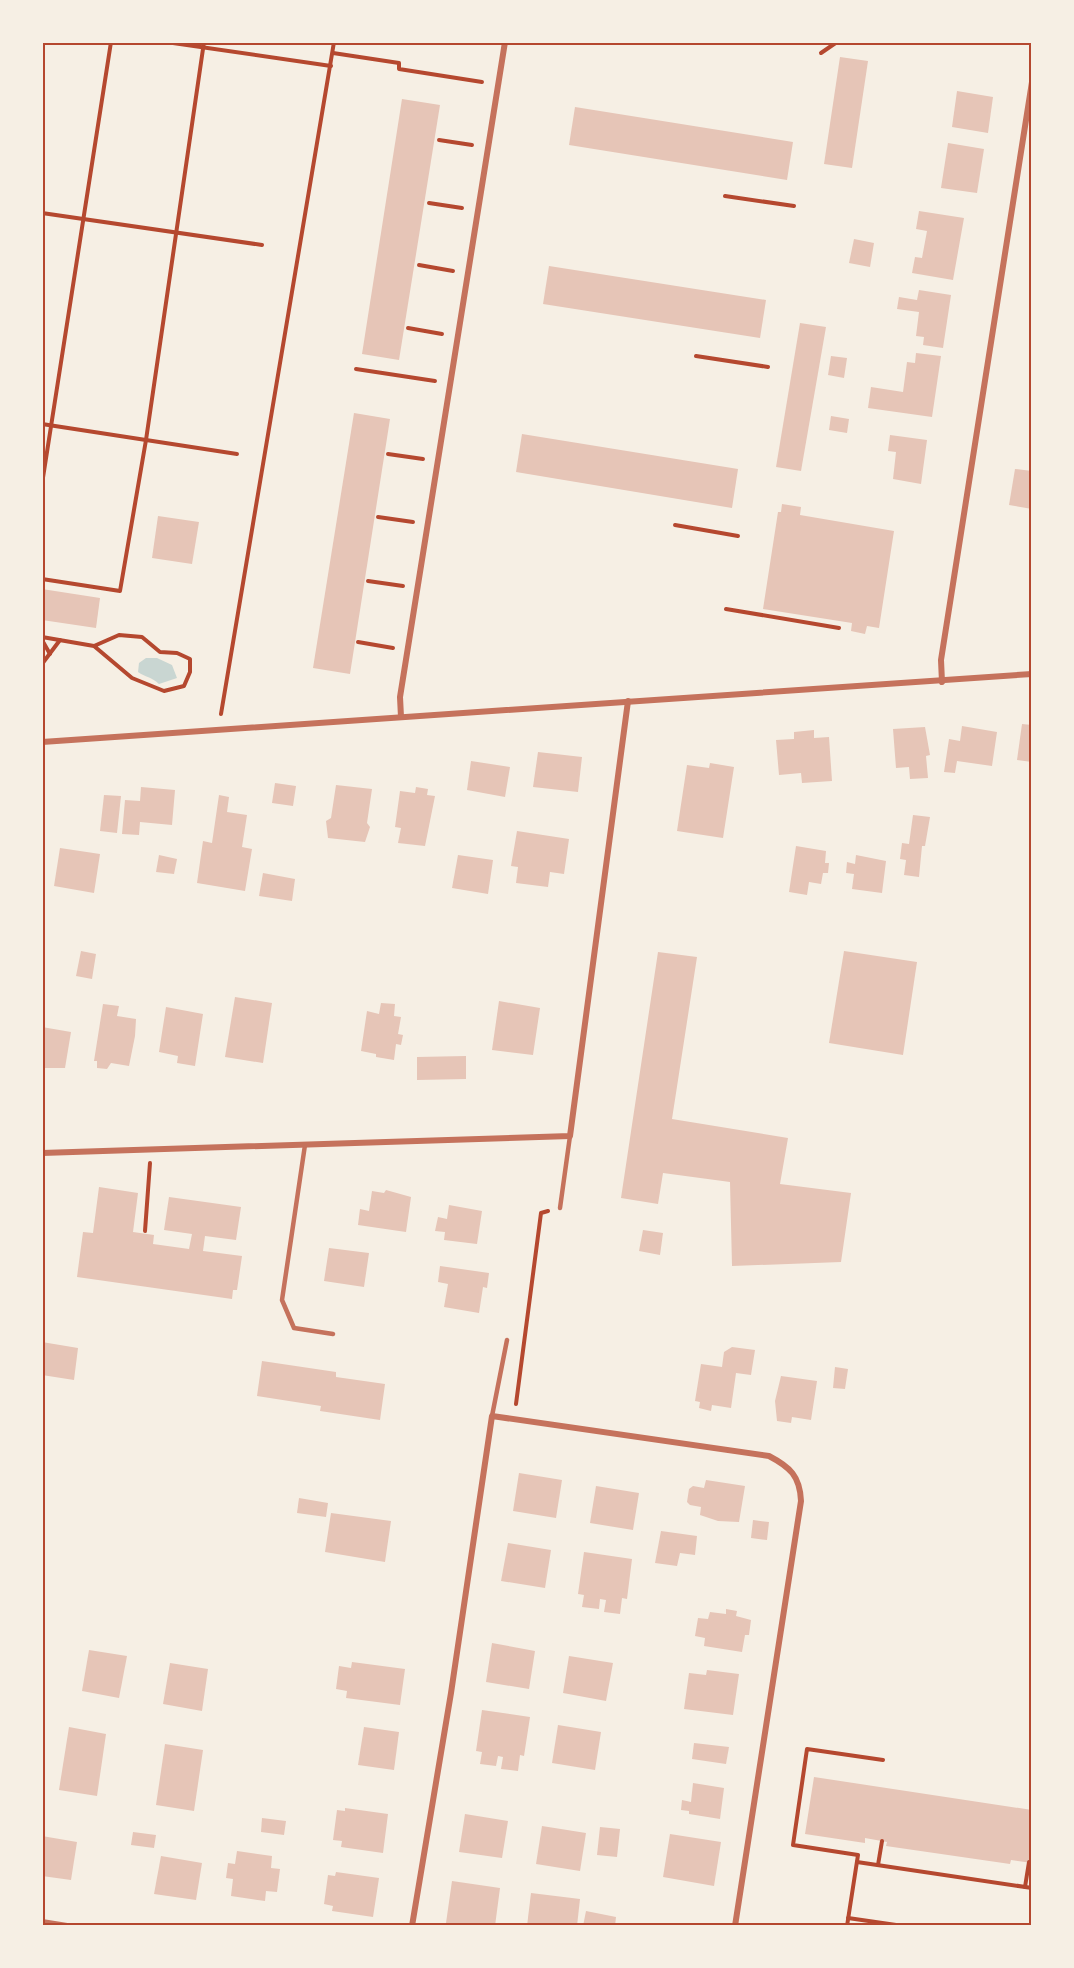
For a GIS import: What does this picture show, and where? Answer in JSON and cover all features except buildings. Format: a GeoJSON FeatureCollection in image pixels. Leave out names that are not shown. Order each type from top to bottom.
{"type":"FeatureCollection","features":[{"type":"Feature","properties":{"kind":"street"},"geometry":{"type":"LineString","coordinates":[[401,717],[400,697],[505,42]]}},
{"type":"Feature","properties":{"kind":"street"},"geometry":{"type":"LineString","coordinates":[[942,682],[941,660],[1032,82]]}},
{"type":"Feature","properties":{"kind":"street"},"geometry":{"type":"LineString","coordinates":[[42,742],[628,701],[942,682],[1032,674]]}},
{"type":"Feature","properties":{"kind":"street"},"geometry":{"type":"LineString","coordinates":[[42,1153],[570,1136],[628,701]]}},
{"type":"Feature","properties":{"kind":"street"},"geometry":{"type":"LineString","coordinates":[[412,1926],[451,1693],[492,1416],[769,1456],[794,1472],[801,1486],[801,1501],[735,1926]]}},
{"type":"Feature","properties":{"kind":"street"},"geometry":{"type":"LineString","coordinates":[[42,1922],[67,1926]]}},
{"type":"Feature","properties":{"kind":"lane"},"geometry":{"type":"LineString","coordinates":[[560,1208],[570,1136]]}},
{"type":"Feature","properties":{"kind":"lane"},"geometry":{"type":"LineString","coordinates":[[305,1144],[282,1300],[294,1328],[333,1335]]}},
{"type":"Feature","properties":{"kind":"lane"},"geometry":{"type":"LineString","coordinates":[[492,1416],[507,1340]]}},
{"type":"Feature","properties":{"kind":"path"},"geometry":{"type":"LineString","coordinates":[[42,484],[111,42]]}},
{"type":"Feature","properties":{"kind":"path"},"geometry":{"type":"LineString","coordinates":[[166,42],[204,45],[331,66]]}},
{"type":"Feature","properties":{"kind":"path"},"geometry":{"type":"LineString","coordinates":[[219,730],[334,42]]}},
{"type":"Feature","properties":{"kind":"path"},"geometry":{"type":"LineString","coordinates":[[821,53],[837,42]]}},
{"type":"Feature","properties":{"kind":"path"},"geometry":{"type":"LineString","coordinates":[[42,579],[120,591],[178,233],[204,45]]}},
{"type":"Feature","properties":{"kind":"path"},"geometry":{"type":"LineString","coordinates":[[333,53],[399,63],[399,69],[482,82]]}},
{"type":"Feature","properties":{"kind":"path"},"geometry":{"type":"LineString","coordinates":[[439,140],[472,145]]}},
{"type":"Feature","properties":{"kind":"path"},"geometry":{"type":"LineString","coordinates":[[725,196],[794,206]]}},
{"type":"Feature","properties":{"kind":"path"},"geometry":{"type":"LineString","coordinates":[[429,204],[462,208]]}},
{"type":"Feature","properties":{"kind":"path"},"geometry":{"type":"LineString","coordinates":[[42,213],[262,245]]}},
{"type":"Feature","properties":{"kind":"path"},"geometry":{"type":"LineString","coordinates":[[419,265],[453,271]]}},
{"type":"Feature","properties":{"kind":"path"},"geometry":{"type":"LineString","coordinates":[[408,328],[443,334]]}},
{"type":"Feature","properties":{"kind":"path"},"geometry":{"type":"LineString","coordinates":[[696,356],[768,367]]}},
{"type":"Feature","properties":{"kind":"path"},"geometry":{"type":"LineString","coordinates":[[356,369],[436,381]]}},
{"type":"Feature","properties":{"kind":"path"},"geometry":{"type":"LineString","coordinates":[[42,424],[237,454]]}},
{"type":"Feature","properties":{"kind":"path"},"geometry":{"type":"LineString","coordinates":[[388,454],[424,459]]}},
{"type":"Feature","properties":{"kind":"path"},"geometry":{"type":"LineString","coordinates":[[378,517],[414,522]]}},
{"type":"Feature","properties":{"kind":"path"},"geometry":{"type":"LineString","coordinates":[[675,525],[738,536]]}},
{"type":"Feature","properties":{"kind":"path"},"geometry":{"type":"LineString","coordinates":[[368,581],[404,586]]}},
{"type":"Feature","properties":{"kind":"path"},"geometry":{"type":"LineString","coordinates":[[726,609],[839,628]]}},
{"type":"Feature","properties":{"kind":"path"},"geometry":{"type":"LineString","coordinates":[[42,639],[94,646],[132,678],[164,691],[184,686],[190,672],[190,659],[177,653],[160,652],[142,637],[119,635],[94,646]]}},
{"type":"Feature","properties":{"kind":"path"},"geometry":{"type":"LineString","coordinates":[[42,639],[50,654]]}},
{"type":"Feature","properties":{"kind":"path"},"geometry":{"type":"LineString","coordinates":[[42,664],[60,640]]}},
{"type":"Feature","properties":{"kind":"path"},"geometry":{"type":"LineString","coordinates":[[358,642],[395,648]]}},
{"type":"Feature","properties":{"kind":"path"},"geometry":{"type":"LineString","coordinates":[[145,1231],[150,1175]]}},
{"type":"Feature","properties":{"kind":"path"},"geometry":{"type":"LineString","coordinates":[[514,1418],[541,1213],[560,1208]]}},
{"type":"Feature","properties":{"kind":"path"},"geometry":{"type":"LineString","coordinates":[[847,1926],[850,1893],[858,1855],[793,1845],[807,1749],[883,1760]]}},
{"type":"Feature","properties":{"kind":"path"},"geometry":{"type":"LineString","coordinates":[[878,1865],[882,1841]]}},
{"type":"Feature","properties":{"kind":"path"},"geometry":{"type":"LineString","coordinates":[[857,1862],[1032,1888]]}},
{"type":"Feature","properties":{"kind":"path"},"geometry":{"type":"LineString","coordinates":[[1025,1887],[1029,1862]]}},
{"type":"Feature","properties":{"kind":"path"},"geometry":{"type":"LineString","coordinates":[[848,1918],[903,1926]]}},
{"type":"Feature","properties":{"kind":"shaded area"},"geometry":{"type":"Polygon","coordinates":[[[146,658],[157,658],[172,665],[177,678],[159,684],[138,672],[139,663],[146,658]]]}}]}
